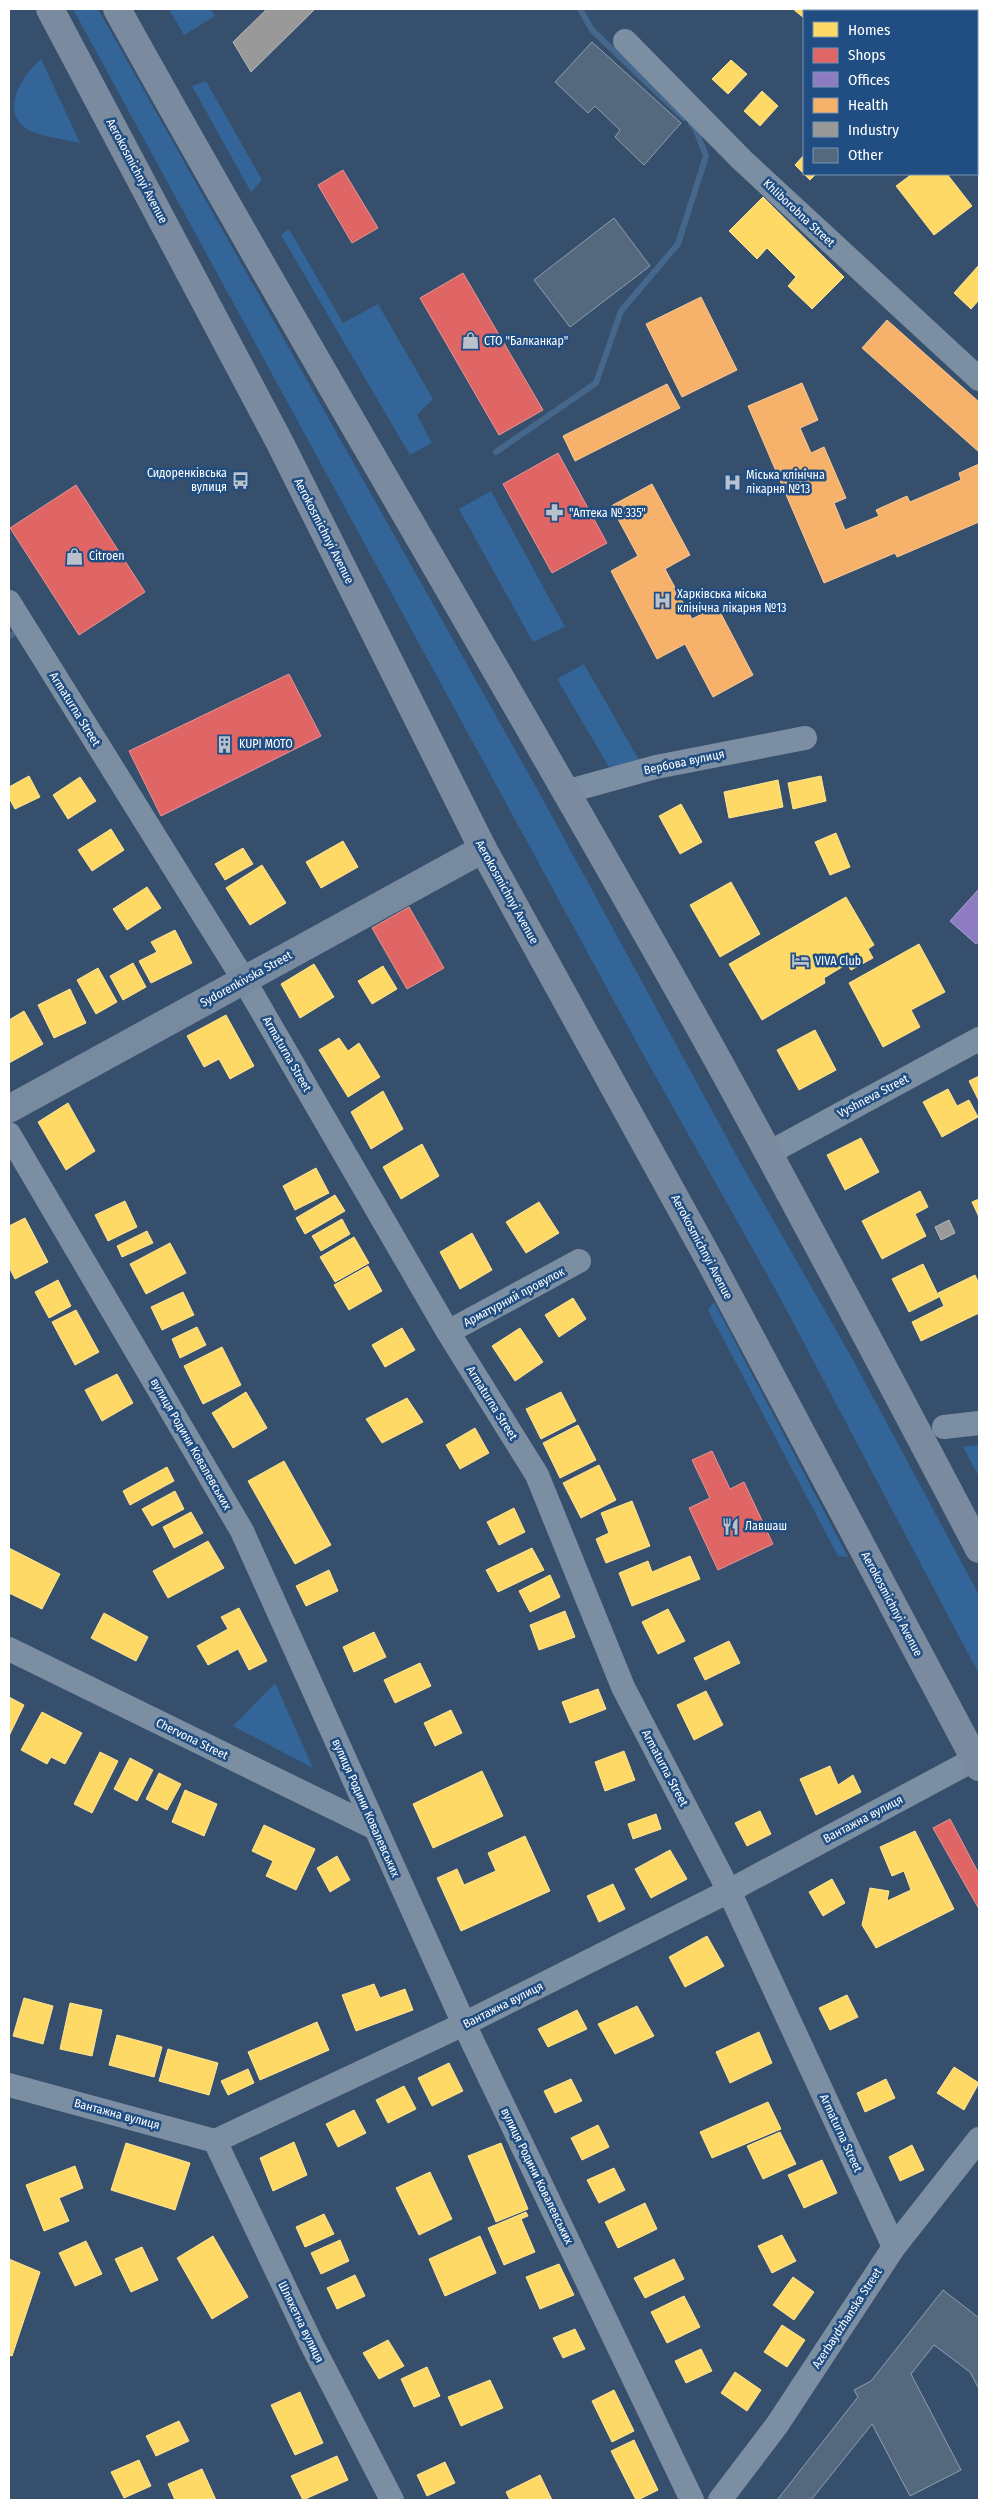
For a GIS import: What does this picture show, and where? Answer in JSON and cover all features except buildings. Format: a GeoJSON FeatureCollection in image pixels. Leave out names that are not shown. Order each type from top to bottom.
{"type":"FeatureCollection","features":[{"type":"Feature","properties":{"kind":"main road","name":"Aerokosmichnyi Avenue"},"geometry":{"type":"LineString","coordinates":[[50,9],[280,443],[483,849],[711,1263],[977,1763]]}},
{"type":"Feature","properties":{"kind":"main road"},"geometry":{"type":"LineString","coordinates":[[118,9],[257,259],[408,514],[721,1066],[979,1549]]}},
{"type":"Feature","properties":{"kind":"main road","name":"Sydorenkivska Street"},"geometry":{"type":"LineString","coordinates":[[9,1109],[483,849]]}},
{"type":"Feature","properties":{"kind":"street","name":"Khliborobna Street"},"geometry":{"type":"LineString","coordinates":[[625,41],[742,160],[979,379]]}},
{"type":"Feature","properties":{"kind":"street","name":"Armaturna Street"},"geometry":{"type":"LineString","coordinates":[[9,602],[244,980],[448,1332],[537,1475],[623,1687],[730,1891],[894,2247]]}},
{"type":"Feature","properties":{"kind":"street","name":"Вербова вулиця"},"geometry":{"type":"LineString","coordinates":[[565,792],[656,767],[805,738]]}},
{"type":"Feature","properties":{"kind":"street","name":"Vyshneva Street"},"geometry":{"type":"LineString","coordinates":[[767,1154],[979,1039]]}},
{"type":"Feature","properties":{"kind":"street","name":"вулиця Родини Ковалевських"},"geometry":{"type":"LineString","coordinates":[[9,1134],[242,1531],[464,2024],[692,2500]]}},
{"type":"Feature","properties":{"kind":"street","name":"Арматурний провулок"},"geometry":{"type":"LineString","coordinates":[[448,1332],[579,1261]]}},
{"type":"Feature","properties":{"kind":"street"},"geometry":{"type":"LineString","coordinates":[[944,1427],[979,1423]]}},
{"type":"Feature","properties":{"kind":"street","name":"Chervona Street"},"geometry":{"type":"LineString","coordinates":[[9,1649],[375,1828]]}},
{"type":"Feature","properties":{"kind":"street","name":"Вантажна вулиця"},"geometry":{"type":"LineString","coordinates":[[9,2085],[215,2141],[464,2024],[730,1891],[977,1763]]}},
{"type":"Feature","properties":{"kind":"street","name":"Azerbaydzhanska Street"},"geometry":{"type":"LineString","coordinates":[[720,2500],[777,2425],[894,2247],[979,2138]]}},
{"type":"Feature","properties":{"kind":"street","name":"Шляхетна вулиця"},"geometry":{"type":"LineString","coordinates":[[215,2141],[311,2343],[392,2500]]}},
{"type":"Feature","properties":{"kind":"shaded area"},"geometry":{"type":"Polygon","coordinates":[[[73,9],[98,9],[536,787],[740,1162],[853,1360],[979,1595],[979,1674],[778,1294],[638,1045],[73,9]]]}},
{"type":"Feature","properties":{"kind":"shaded area"},"geometry":{"type":"Polygon","coordinates":[[[169,9],[211,9],[215,16],[184,35],[169,9]]]}},
{"type":"Feature","properties":{"kind":"shaded area"},"geometry":{"type":"Polygon","coordinates":[[[41,59],[80,143],[28,130],[20,123],[15,114],[14,104],[20,85],[33,66],[41,59]]]}},
{"type":"Feature","properties":{"kind":"shaded area"},"geometry":{"type":"Polygon","coordinates":[[[206,81],[262,180],[251,192],[192,86],[206,81]]]}},
{"type":"Feature","properties":{"kind":"shaded area"},"geometry":{"type":"Polygon","coordinates":[[[289,229],[343,323],[378,304],[433,399],[417,415],[432,443],[410,455],[281,235],[289,229]]]}},
{"type":"Feature","properties":{"kind":"shaded area"},"geometry":{"type":"Polygon","coordinates":[[[491,491],[565,627],[533,642],[459,509],[491,491]]]}},
{"type":"Feature","properties":{"kind":"shaded area"},"geometry":{"type":"Polygon","coordinates":[[[584,664],[639,760],[609,767],[557,679],[584,664]]]}},
{"type":"Feature","properties":{"kind":"shaded area"},"geometry":{"type":"Polygon","coordinates":[[[714,1302],[848,1557],[838,1556],[708,1310],[714,1302]]]}},
{"type":"Feature","properties":{"kind":"shaded area"},"geometry":{"type":"Polygon","coordinates":[[[979,1445],[979,1477],[963,1447],[979,1445]]]}},
{"type":"Feature","properties":{"kind":"shaded area"},"geometry":{"type":"Polygon","coordinates":[[[275,1683],[313,1768],[233,1726],[275,1683]]]}},
{"type":"Feature","properties":{"kind":"waterway"},"geometry":{"type":"LineString","coordinates":[[580,9],[592,30],[684,118]]}},
{"type":"Feature","properties":{"kind":"waterway"},"geometry":{"type":"LineString","coordinates":[[496,452],[596,383],[621,311],[678,244],[706,156],[695,128],[691,124]]}},
{"type":"Feature","properties":{"kind":"waterway"},"geometry":{"type":"LineString","coordinates":[[9,636],[13,634]]}},
{"type":"Feature","properties":{"kind":"place","name":"СТО \"Балканкар\""},"geometry":{"type":"Point","coordinates":[470,341]}},
{"type":"Feature","properties":{"kind":"place","name":"Сидоренківська вулиця"},"geometry":{"type":"Point","coordinates":[241,480]}},
{"type":"Feature","properties":{"kind":"place","name":"Міська клінічна лікарня №13"},"geometry":{"type":"Point","coordinates":[732,482]}},
{"type":"Feature","properties":{"kind":"place","name":"\"Аптека № 335\""},"geometry":{"type":"Point","coordinates":[555,513]}},
{"type":"Feature","properties":{"kind":"place","name":"Citroen"},"geometry":{"type":"Point","coordinates":[75,556]}},
{"type":"Feature","properties":{"kind":"place","name":"Харківська міська клінічна лікарня №13"},"geometry":{"type":"Point","coordinates":[663,601]}},
{"type":"Feature","properties":{"kind":"place","name":"KUPI MOTO"},"geometry":{"type":"Point","coordinates":[225,744]}},
{"type":"Feature","properties":{"kind":"place","name":"VIVA Club"},"geometry":{"type":"Point","coordinates":[801,961]}},
{"type":"Feature","properties":{"kind":"place","name":"Лавшаш"},"geometry":{"type":"Point","coordinates":[731,1526]}}]}
